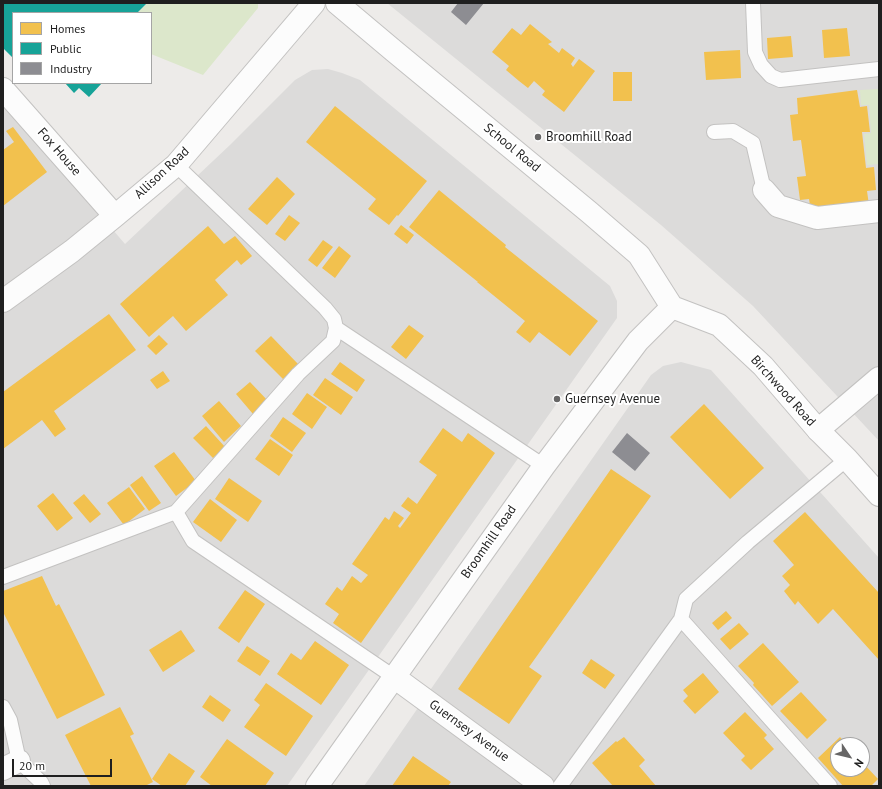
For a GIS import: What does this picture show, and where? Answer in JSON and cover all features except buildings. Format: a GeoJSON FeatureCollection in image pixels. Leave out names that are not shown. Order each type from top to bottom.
{"type":"FeatureCollection","features":[{"type":"Feature","properties":{"kind":"street","name":"Allison Road"},"geometry":{"type":"LineString","coordinates":[[3,301],[72,251],[176,165],[314,3]]}},
{"type":"Feature","properties":{"kind":"street","name":"School Road"},"geometry":{"type":"LineString","coordinates":[[337,3],[639,255],[672,307]]}},
{"type":"Feature","properties":{"kind":"street","name":"Fox House"},"geometry":{"type":"LineString","coordinates":[[3,89],[115,216]]}},
{"type":"Feature","properties":{"kind":"street"},"geometry":{"type":"LineString","coordinates":[[764,190],[778,206],[817,218],[879,211]]}},
{"type":"Feature","properties":{"kind":"street","name":"Birchwood Road"},"geometry":{"type":"LineString","coordinates":[[672,307],[720,325],[763,366],[818,430],[847,459],[879,495]]}},
{"type":"Feature","properties":{"kind":"street","name":"Broomhill Road"},"geometry":{"type":"LineString","coordinates":[[317,786],[544,466],[638,341],[672,307]]}},
{"type":"Feature","properties":{"kind":"street"},"geometry":{"type":"LineString","coordinates":[[818,430],[879,378]]}},
{"type":"Feature","properties":{"kind":"street","name":"Guernsey Avenue"},"geometry":{"type":"LineString","coordinates":[[394,677],[543,786]]}},
{"type":"Feature","properties":{"kind":"lane"},"geometry":{"type":"LineString","coordinates":[[752,3],[755,52],[761,65],[771,76],[780,80],[879,69]]}},
{"type":"Feature","properties":{"kind":"lane"},"geometry":{"type":"LineString","coordinates":[[714,132],[733,131],[753,142],[764,190]]}},
{"type":"Feature","properties":{"kind":"lane"},"geometry":{"type":"LineString","coordinates":[[3,577],[176,512],[298,374],[333,341],[336,328],[334,318],[176,165]]}},
{"type":"Feature","properties":{"kind":"lane"},"geometry":{"type":"LineString","coordinates":[[336,328],[544,466]]}},
{"type":"Feature","properties":{"kind":"lane"},"geometry":{"type":"LineString","coordinates":[[560,786],[681,619],[686,599],[748,542],[847,459]]}},
{"type":"Feature","properties":{"kind":"lane"},"geometry":{"type":"LineString","coordinates":[[176,512],[193,541],[394,677]]}},
{"type":"Feature","properties":{"kind":"lane"},"geometry":{"type":"LineString","coordinates":[[681,619],[830,786]]}},
{"type":"Feature","properties":{"kind":"lane"},"geometry":{"type":"LineString","coordinates":[[3,707],[10,720],[11,765],[41,782],[43,786]]}},
{"type":"Feature","properties":{"kind":"shaded area"},"geometry":{"type":"Polygon","coordinates":[[[387,3],[879,3],[879,441],[753,306],[661,225],[387,3]]]}},
{"type":"Feature","properties":{"kind":"shaded area"},"geometry":{"type":"Polygon","coordinates":[[[328,69],[360,80],[610,286],[617,301],[617,318],[287,786],[3,786],[3,102],[125,244],[231,144],[295,80],[312,70],[328,69]]]}},
{"type":"Feature","properties":{"kind":"shaded area"},"geometry":{"type":"Polygon","coordinates":[[[681,362],[711,370],[879,558],[879,786],[364,786],[462,644],[651,375],[663,366],[681,362]]]}},
{"type":"Feature","properties":{"kind":"green space"},"geometry":{"type":"Polygon","coordinates":[[[147,3],[258,3],[258,8],[203,75],[152,54],[152,12],[138,12],[147,3]]]}},
{"type":"Feature","properties":{"kind":"green space"},"geometry":{"type":"Polygon","coordinates":[[[879,89],[879,164],[867,165],[864,134],[871,133],[869,105],[861,105],[860,90],[879,89]]]}},
{"type":"Feature","properties":{"kind":"place","name":"Broomhill Road"},"geometry":{"type":"Point","coordinates":[538,137]}},
{"type":"Feature","properties":{"kind":"place","name":"Guernsey Avenue"},"geometry":{"type":"Point","coordinates":[557,399]}}]}
